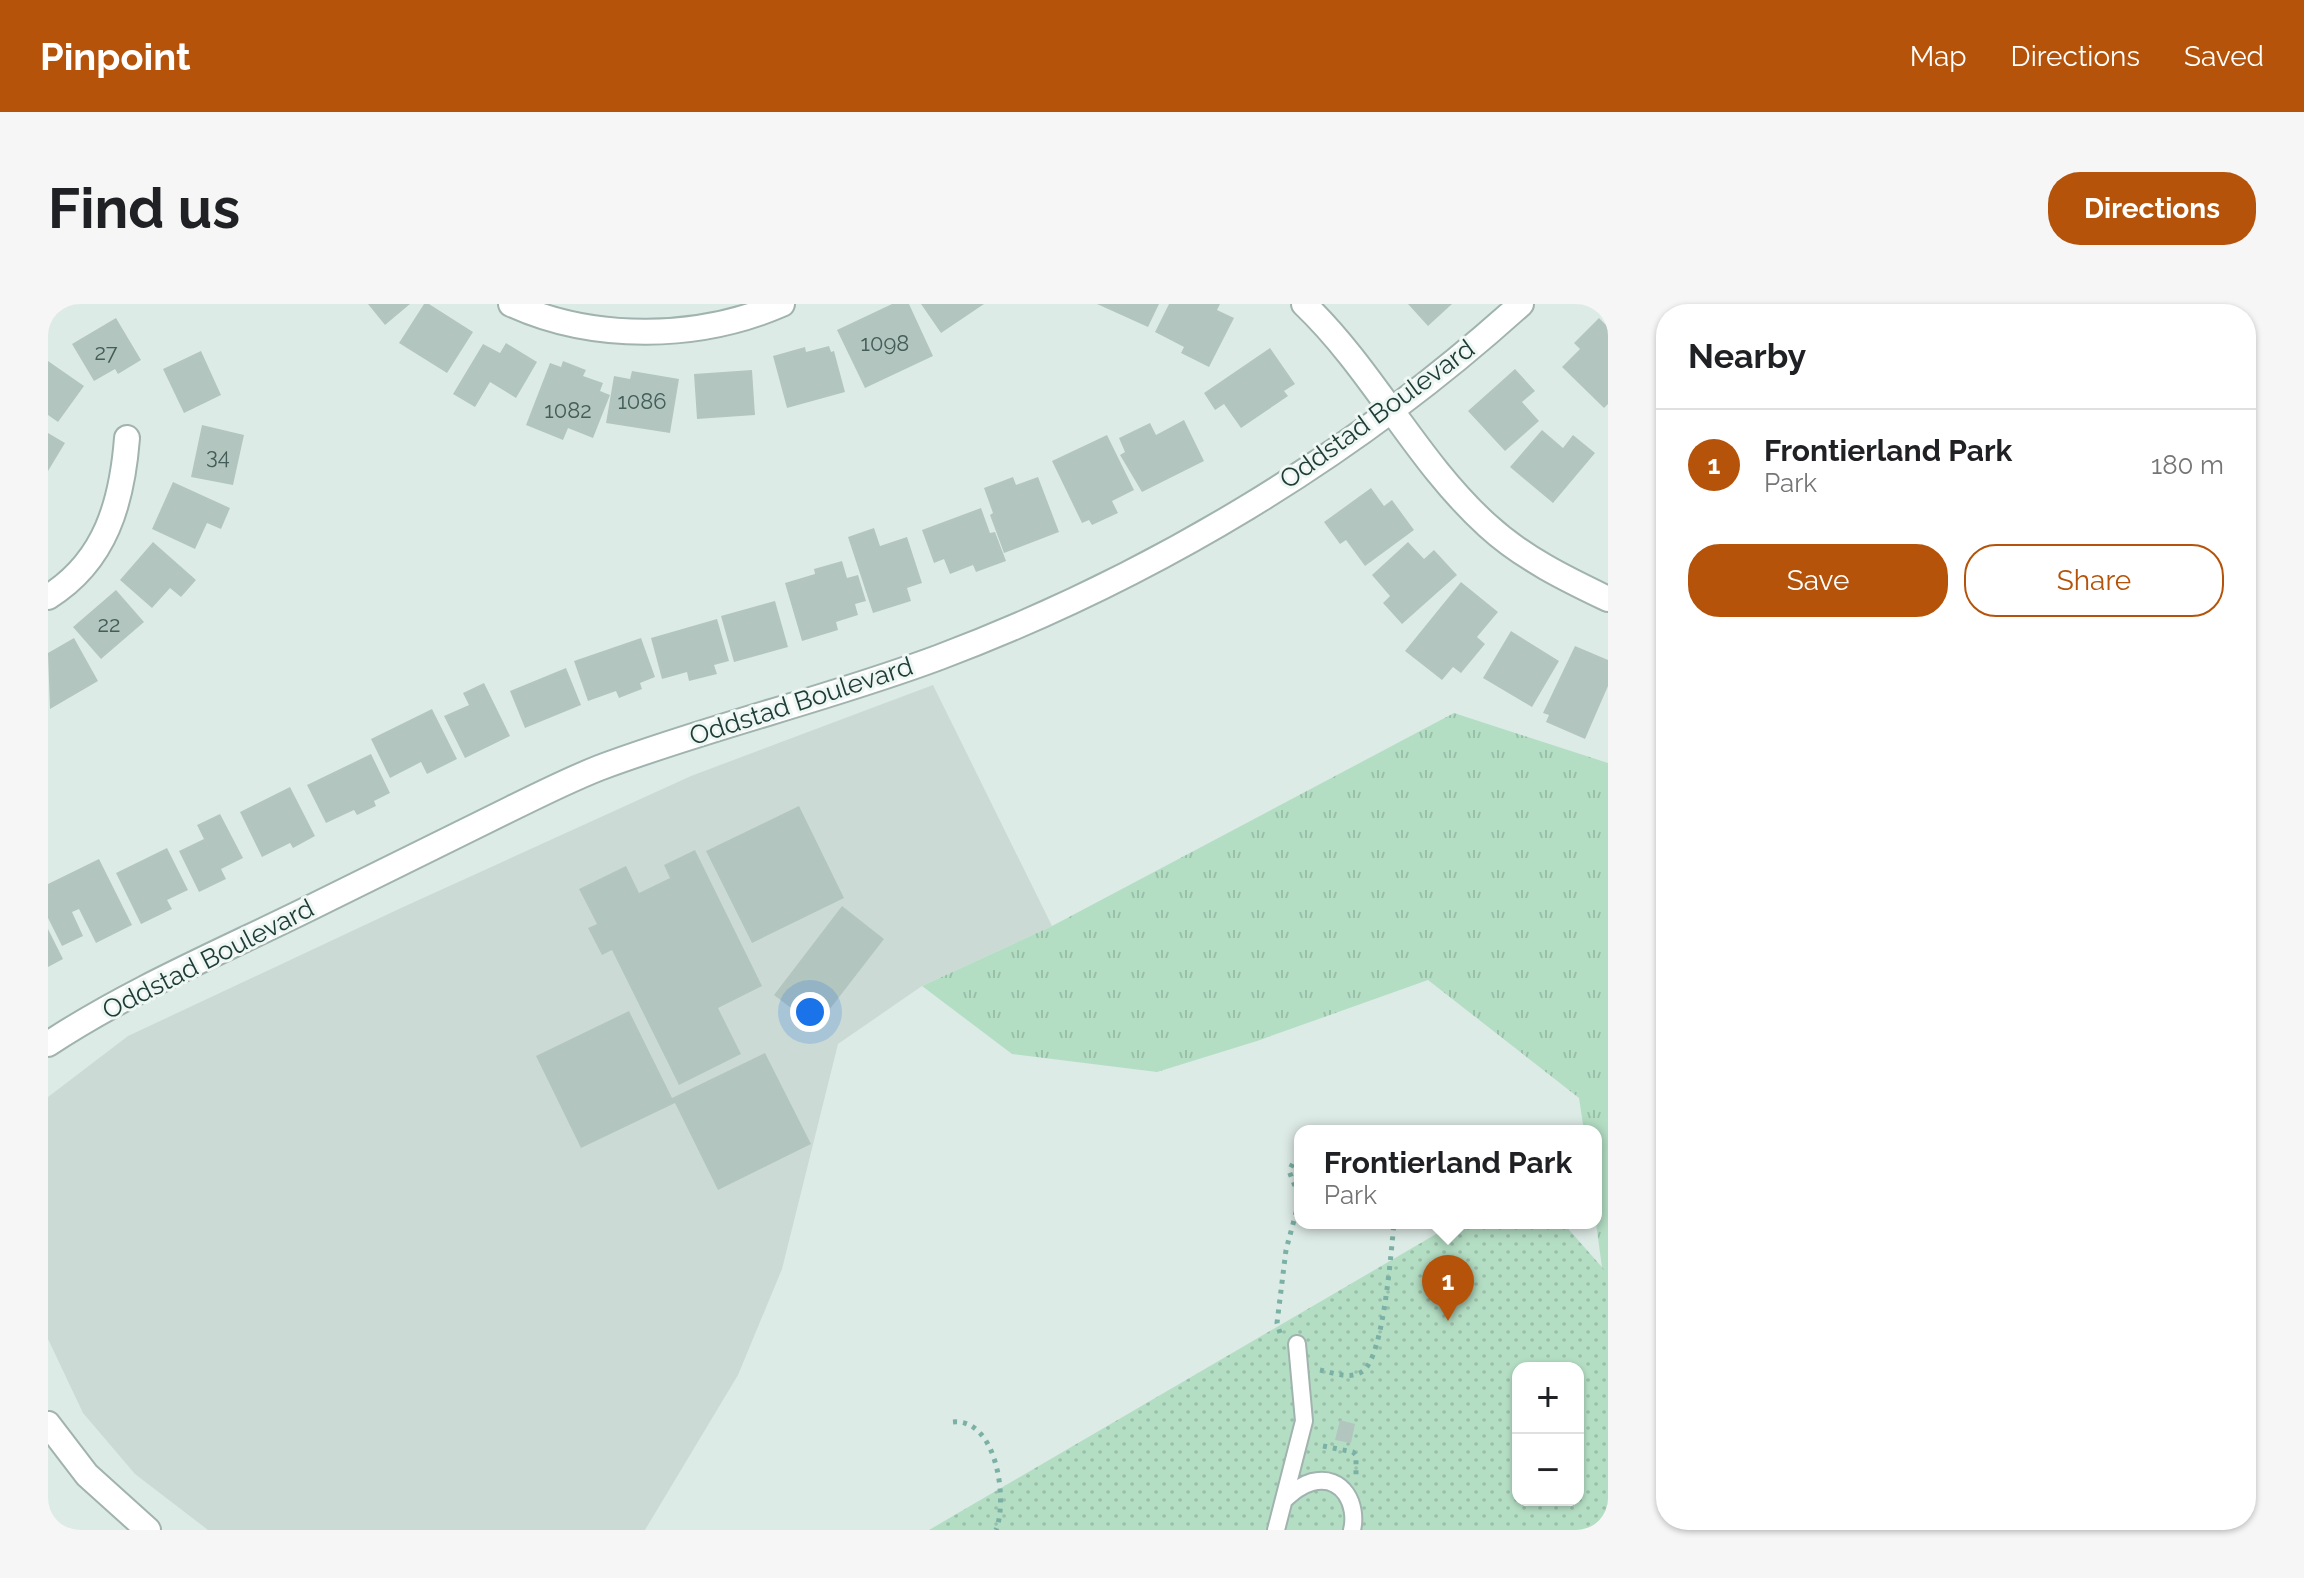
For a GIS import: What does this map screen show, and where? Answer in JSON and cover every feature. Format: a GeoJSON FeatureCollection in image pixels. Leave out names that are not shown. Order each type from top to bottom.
{"type":"FeatureCollection","features":[{"type":"Feature","properties":{"kind":"street"},"geometry":{"type":"LineString","coordinates":[[511,304],[575,326],[624,332],[723,323],[782,304]]}},
{"type":"Feature","properties":{"kind":"street"},"geometry":{"type":"LineString","coordinates":[[1304,304],[1334,333],[1426,456],[1488,526],[1524,554],[1566,580],[1608,599]]}},
{"type":"Feature","properties":{"kind":"street","name":"Oddstad Boulevard"},"geometry":{"type":"LineString","coordinates":[[48,1044],[134,995],[509,809],[595,770],[664,744],[872,681],[943,656],[1090,593],[1222,522],[1280,486],[1391,409],[1521,304]]}},
{"type":"Feature","properties":{"kind":"street"},"geometry":{"type":"LineString","coordinates":[[48,597],[82,569],[102,540],[117,508],[127,438]]}},
{"type":"Feature","properties":{"kind":"street"},"geometry":{"type":"LineString","coordinates":[[48,1424],[87,1475],[148,1530]]}},
{"type":"Feature","properties":{"kind":"lane"},"geometry":{"type":"LineString","coordinates":[[1276,1530],[1304,1421],[1297,1344]]}},
{"type":"Feature","properties":{"kind":"lane"},"geometry":{"type":"LineString","coordinates":[[1285,1499],[1315,1481],[1329,1481],[1341,1487],[1350,1497],[1355,1516],[1352,1530]]}},
{"type":"Feature","properties":{"kind":"path"},"geometry":{"type":"LineString","coordinates":[[1294,1161],[1289,1171],[1294,1184]]}},
{"type":"Feature","properties":{"kind":"path"},"geometry":{"type":"LineString","coordinates":[[1294,1220],[1286,1250],[1277,1323],[1279,1333],[1297,1344]]}},
{"type":"Feature","properties":{"kind":"path"},"geometry":{"type":"LineString","coordinates":[[1300,1366],[1351,1376],[1363,1371],[1370,1362],[1383,1312],[1393,1229]]}},
{"type":"Feature","properties":{"kind":"path"},"geometry":{"type":"LineString","coordinates":[[953,1422],[975,1428],[994,1457],[1001,1479],[1000,1521],[996,1530]]}},
{"type":"Feature","properties":{"kind":"shaded area"},"geometry":{"type":"Polygon","coordinates":[[[933,685],[1052,926],[922,986],[838,1044],[782,1269],[738,1375],[645,1530],[208,1530],[135,1474],[83,1413],[48,1339],[48,1097],[128,1036],[401,908],[691,776],[933,685]]]}},
{"type":"Feature","properties":{"kind":"green space"},"geometry":{"type":"Polygon","coordinates":[[[1454,713],[1608,763],[1608,1312],[1597,1229],[1602,1229],[1602,1125],[1583,1125],[1579,1098],[1428,980],[1257,1041],[1157,1072],[1012,1054],[922,986],[1052,926],[1454,713]]]}},
{"type":"Feature","properties":{"kind":"green space"},"geometry":{"type":"Polygon","coordinates":[[[1445,1229],[1568,1229],[1608,1274],[1608,1530],[929,1530],[1445,1229]]]}},
{"type":"Feature","properties":{"kind":"building"},"geometry":{"type":"Polygon","coordinates":[[[368,304],[410,304],[385,325],[368,304]]]}},
{"type":"Feature","properties":{"kind":"building"},"geometry":{"type":"Polygon","coordinates":[[[424,304],[429,304],[473,332],[447,373],[399,343],[424,304]]]}},
{"type":"Feature","properties":{"kind":"building"},"geometry":{"type":"Polygon","coordinates":[[[892,304],[909,304],[933,356],[865,388],[837,330],[892,304]]]}},
{"type":"Feature","properties":{"kind":"building"},"geometry":{"type":"Polygon","coordinates":[[[921,304],[984,304],[941,333],[921,304]]]}},
{"type":"Feature","properties":{"kind":"building"},"geometry":{"type":"Polygon","coordinates":[[[1097,304],[1159,304],[1148,327],[1097,304]]]}},
{"type":"Feature","properties":{"kind":"building"},"geometry":{"type":"Polygon","coordinates":[[[1169,304],[1220,304],[1217,310],[1234,318],[1209,367],[1181,353],[1184,347],[1155,332],[1169,304]]]}},
{"type":"Feature","properties":{"kind":"building"},"geometry":{"type":"Polygon","coordinates":[[[1408,304],[1452,304],[1428,326],[1408,304]]]}},
{"type":"Feature","properties":{"kind":"building"},"geometry":{"type":"Polygon","coordinates":[[[116,318],[141,360],[118,374],[115,369],[94,381],[72,344],[116,318]]]}},
{"type":"Feature","properties":{"kind":"building"},"geometry":{"type":"Polygon","coordinates":[[[1599,318],[1608,327],[1608,404],[1604,408],[1562,367],[1580,349],[1574,343],[1599,318]]]}},
{"type":"Feature","properties":{"kind":"building"},"geometry":{"type":"Polygon","coordinates":[[[506,343],[537,362],[516,398],[490,382],[475,407],[453,394],[483,344],[500,353],[506,343]]]}},
{"type":"Feature","properties":{"kind":"building"},"geometry":{"type":"Polygon","coordinates":[[[829,346],[831,352],[834,351],[845,392],[787,408],[773,356],[805,347],[806,352],[829,346]]]}},
{"type":"Feature","properties":{"kind":"building"},"geometry":{"type":"Polygon","coordinates":[[[1270,348],[1295,384],[1284,391],[1288,396],[1241,428],[1224,404],[1215,410],[1204,393],[1270,348]]]}},
{"type":"Feature","properties":{"kind":"building"},"geometry":{"type":"Polygon","coordinates":[[[201,351],[221,395],[184,413],[163,369],[201,351]]]}},
{"type":"Feature","properties":{"kind":"building"},"geometry":{"type":"Polygon","coordinates":[[[48,361],[84,386],[58,422],[48,415],[48,361]]]}},
{"type":"Feature","properties":{"kind":"building"},"geometry":{"type":"Polygon","coordinates":[[[563,361],[586,370],[583,376],[603,383],[600,391],[610,395],[593,438],[568,428],[563,440],[526,425],[550,363],[561,367],[563,361]]]}},
{"type":"Feature","properties":{"kind":"building"},"geometry":{"type":"Polygon","coordinates":[[[1515,369],[1535,391],[1522,402],[1539,421],[1505,451],[1468,411],[1515,369]]]}},
{"type":"Feature","properties":{"kind":"building"},"geometry":{"type":"Polygon","coordinates":[[[752,370],[755,415],[697,419],[694,374],[752,370]]]}},
{"type":"Feature","properties":{"kind":"building"},"geometry":{"type":"Polygon","coordinates":[[[632,371],[679,379],[670,433],[606,423],[614,376],[630,379],[632,371]]]}},
{"type":"Feature","properties":{"kind":"building"},"geometry":{"type":"Polygon","coordinates":[[[1184,420],[1204,461],[1142,492],[1120,455],[1125,452],[1119,438],[1150,423],[1156,435],[1184,420]]]}},
{"type":"Feature","properties":{"kind":"building"},"geometry":{"type":"Polygon","coordinates":[[[202,425],[244,435],[233,485],[191,477],[202,425]]]}},
{"type":"Feature","properties":{"kind":"building"},"geometry":{"type":"Polygon","coordinates":[[[1542,430],[1563,448],[1573,435],[1595,453],[1553,503],[1510,467],[1542,430]]]}},
{"type":"Feature","properties":{"kind":"building"},"geometry":{"type":"Polygon","coordinates":[[[48,433],[65,443],[48,471],[48,433]]]}},
{"type":"Feature","properties":{"kind":"building"},"geometry":{"type":"Polygon","coordinates":[[[1107,435],[1134,490],[1112,501],[1118,513],[1092,525],[1089,520],[1082,523],[1052,461],[1107,435]]]}},
{"type":"Feature","properties":{"kind":"building"},"geometry":{"type":"Polygon","coordinates":[[[1013,477],[1016,485],[1038,477],[1059,532],[1004,553],[984,488],[1013,477]]]}},
{"type":"Feature","properties":{"kind":"building"},"geometry":{"type":"Polygon","coordinates":[[[173,482],[230,508],[221,529],[207,523],[195,549],[152,529],[173,482]]]}},
{"type":"Feature","properties":{"kind":"building"},"geometry":{"type":"Polygon","coordinates":[[[1371,488],[1384,506],[1392,500],[1414,530],[1365,566],[1346,540],[1340,544],[1324,522],[1371,488]]]}},
{"type":"Feature","properties":{"kind":"building"},"geometry":{"type":"Polygon","coordinates":[[[981,508],[990,533],[995,532],[1006,561],[976,572],[973,565],[950,574],[944,559],[934,563],[922,530],[981,508]]]}},
{"type":"Feature","properties":{"kind":"building"},"geometry":{"type":"Polygon","coordinates":[[[874,528],[880,546],[907,537],[922,583],[907,588],[911,601],[873,613],[848,537],[874,528]]]}},
{"type":"Feature","properties":{"kind":"building"},"geometry":{"type":"Polygon","coordinates":[[[153,542],[196,580],[181,597],[170,588],[152,608],[120,580],[153,542]]]}},
{"type":"Feature","properties":{"kind":"building"},"geometry":{"type":"Polygon","coordinates":[[[1408,542],[1424,559],[1434,550],[1457,575],[1402,624],[1383,603],[1390,596],[1372,575],[1408,542]]]}},
{"type":"Feature","properties":{"kind":"building"},"geometry":{"type":"Polygon","coordinates":[[[842,561],[847,578],[858,575],[866,601],[855,604],[858,615],[836,622],[838,630],[802,641],[785,583],[815,574],[814,569],[842,561]]]}},
{"type":"Feature","properties":{"kind":"building"},"geometry":{"type":"Polygon","coordinates":[[[1461,582],[1498,612],[1477,637],[1485,644],[1461,673],[1453,667],[1442,680],[1405,651],[1461,582]]]}},
{"type":"Feature","properties":{"kind":"building"},"geometry":{"type":"Polygon","coordinates":[[[116,590],[144,622],[101,659],[73,627],[116,590]]]}},
{"type":"Feature","properties":{"kind":"building"},"geometry":{"type":"Polygon","coordinates":[[[775,601],[788,647],[734,662],[721,616],[775,601]]]}},
{"type":"Feature","properties":{"kind":"building"},"geometry":{"type":"Polygon","coordinates":[[[717,619],[729,661],[714,665],[717,674],[689,681],[687,672],[662,679],[651,638],[717,619]]]}},
{"type":"Feature","properties":{"kind":"building"},"geometry":{"type":"Polygon","coordinates":[[[1511,631],[1559,661],[1532,707],[1483,678],[1511,631]]]}},
{"type":"Feature","properties":{"kind":"building"},"geometry":{"type":"Polygon","coordinates":[[[74,638],[98,681],[50,709],[48,653],[74,638]]]}},
{"type":"Feature","properties":{"kind":"building"},"geometry":{"type":"Polygon","coordinates":[[[641,638],[655,677],[640,683],[642,689],[619,698],[616,691],[588,701],[574,661],[641,638]]]}},
{"type":"Feature","properties":{"kind":"building"},"geometry":{"type":"Polygon","coordinates":[[[1575,646],[1608,660],[1608,686],[1585,739],[1546,722],[1549,715],[1543,713],[1575,646]]]}},
{"type":"Feature","properties":{"kind":"building"},"geometry":{"type":"Polygon","coordinates":[[[566,668],[581,705],[525,728],[510,691],[566,668]]]}},
{"type":"Feature","properties":{"kind":"building"},"geometry":{"type":"Polygon","coordinates":[[[484,683],[510,736],[465,758],[444,716],[469,705],[463,693],[484,683]]]}},
{"type":"Feature","properties":{"kind":"building"},"geometry":{"type":"Polygon","coordinates":[[[432,709],[457,759],[427,774],[421,762],[390,778],[371,739],[432,709]]]}},
{"type":"Feature","properties":{"kind":"building"},"geometry":{"type":"Polygon","coordinates":[[[371,754],[390,793],[374,801],[376,806],[357,815],[354,810],[326,823],[307,785],[371,754]]]}},
{"type":"Feature","properties":{"kind":"building"},"geometry":{"type":"Polygon","coordinates":[[[290,787],[315,836],[293,848],[290,843],[262,857],[240,812],[290,787]]]}},
{"type":"Feature","properties":{"kind":"building"},"geometry":{"type":"Polygon","coordinates":[[[799,806],[844,898],[752,943],[706,851],[799,806]]]}},
{"type":"Feature","properties":{"kind":"building"},"geometry":{"type":"Polygon","coordinates":[[[220,814],[243,858],[221,869],[226,879],[199,892],[179,851],[204,839],[197,825],[220,814]]]}},
{"type":"Feature","properties":{"kind":"building"},"geometry":{"type":"Polygon","coordinates":[[[167,848],[188,890],[167,900],[172,909],[141,924],[116,873],[167,848]]]}},
{"type":"Feature","properties":{"kind":"building"},"geometry":{"type":"Polygon","coordinates":[[[695,850],[762,986],[718,1008],[741,1054],[679,1085],[612,950],[602,955],[588,928],[597,924],[579,889],[626,866],[639,893],[670,878],[664,865],[695,850]]]}},
{"type":"Feature","properties":{"kind":"building"},"geometry":{"type":"Polygon","coordinates":[[[99,859],[132,925],[96,943],[79,909],[72,912],[83,936],[62,946],[48,918],[48,884],[99,859]]]}},
{"type":"Feature","properties":{"kind":"building"},"geometry":{"type":"Polygon","coordinates":[[[842,906],[884,939],[816,1027],[774,995],[842,906]]]}},
{"type":"Feature","properties":{"kind":"building"},"geometry":{"type":"Polygon","coordinates":[[[48,929],[63,959],[48,967],[48,929]]]}},
{"type":"Feature","properties":{"kind":"building"},"geometry":{"type":"Polygon","coordinates":[[[629,1011],[672,1098],[765,1053],[811,1144],[718,1190],[675,1103],[581,1148],[536,1056],[629,1011]]]}},
{"type":"Feature","properties":{"kind":"building"},"geometry":{"type":"Polygon","coordinates":[[[1340,1420],[1355,1424],[1351,1443],[1335,1440],[1340,1420]]]}},
{"type":"Feature","properties":{"kind":"place","name":"Frontierland Park"},"geometry":{"type":"Point","coordinates":[1448,1321]}}]}
